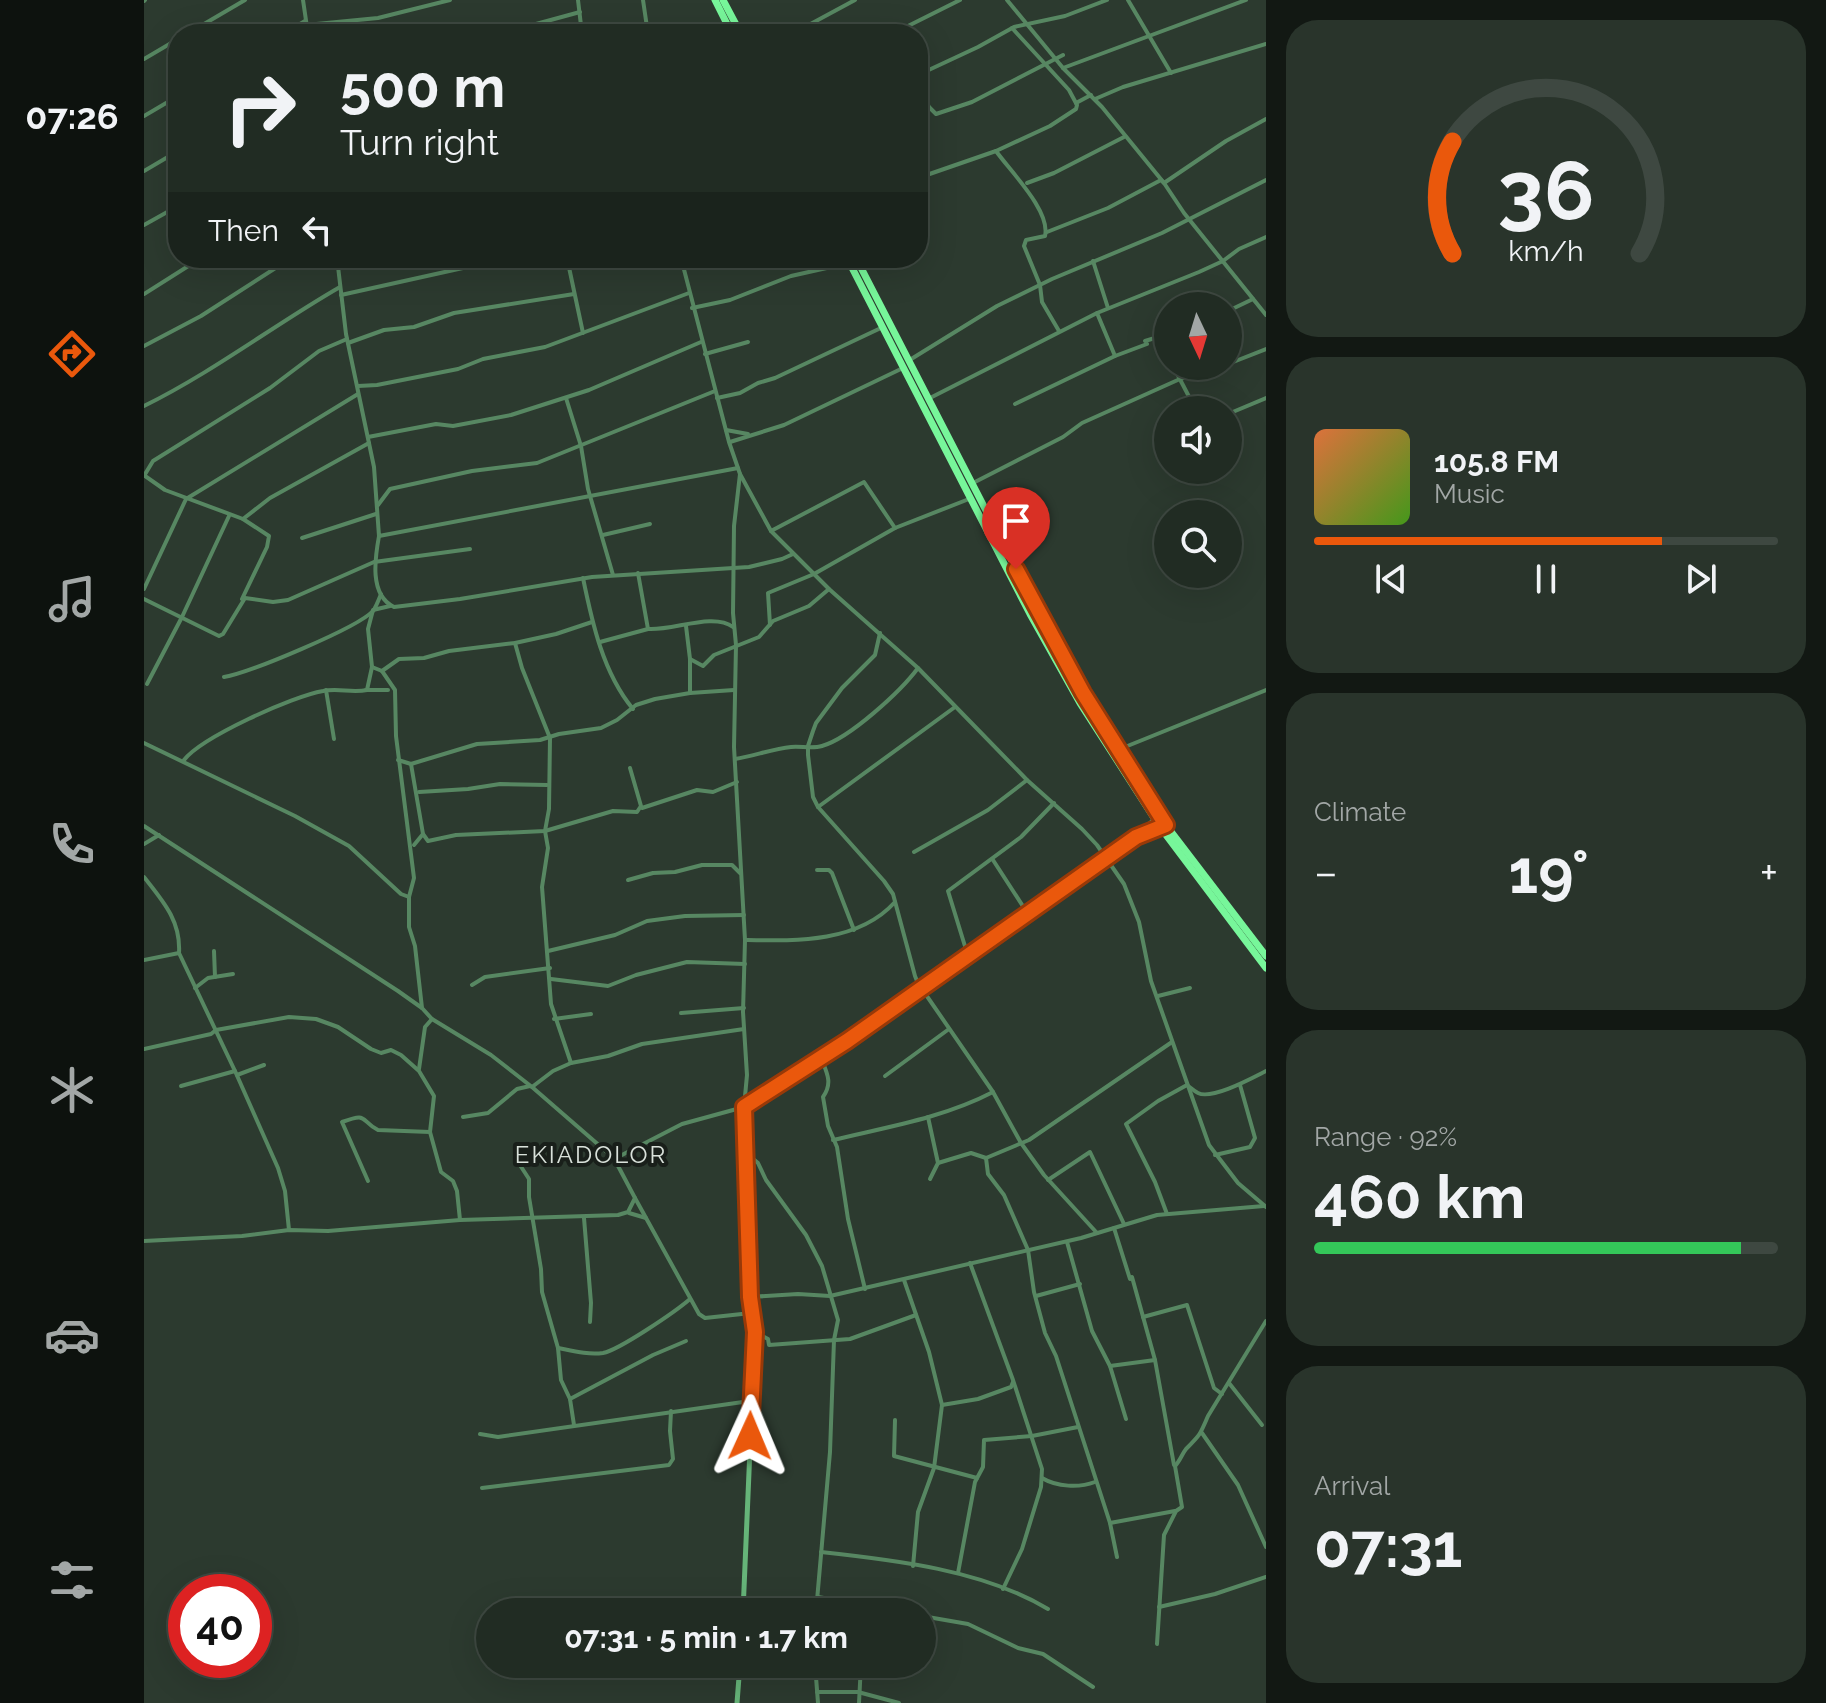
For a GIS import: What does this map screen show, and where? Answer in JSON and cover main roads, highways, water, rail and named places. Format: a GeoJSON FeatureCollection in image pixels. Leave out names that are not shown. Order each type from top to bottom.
{"type":"FeatureCollection","features":[{"type":"Feature","properties":{"kind":"highway"},"geometry":{"type":"LineString","coordinates":[[715,0],[727,24]]}},
{"type":"Feature","properties":{"kind":"highway"},"geometry":{"type":"LineString","coordinates":[[723,0],[736,24]]}},
{"type":"Feature","properties":{"kind":"highway"},"geometry":{"type":"LineString","coordinates":[[855,268],[883,327],[928,399],[973,483],[1045,625],[1157,817]]}},
{"type":"Feature","properties":{"kind":"highway"},"geometry":{"type":"LineString","coordinates":[[855,268],[1030,614],[1080,703],[1163,826],[1266,968]]}},
{"type":"Feature","properties":{"kind":"highway"},"geometry":{"type":"LineString","coordinates":[[1163,826],[1266,956]]}},
{"type":"Feature","properties":{"kind":"district","name":"EKIADOLOR"},"geometry":{"type":"Point","coordinates":[591,1154]}}]}
